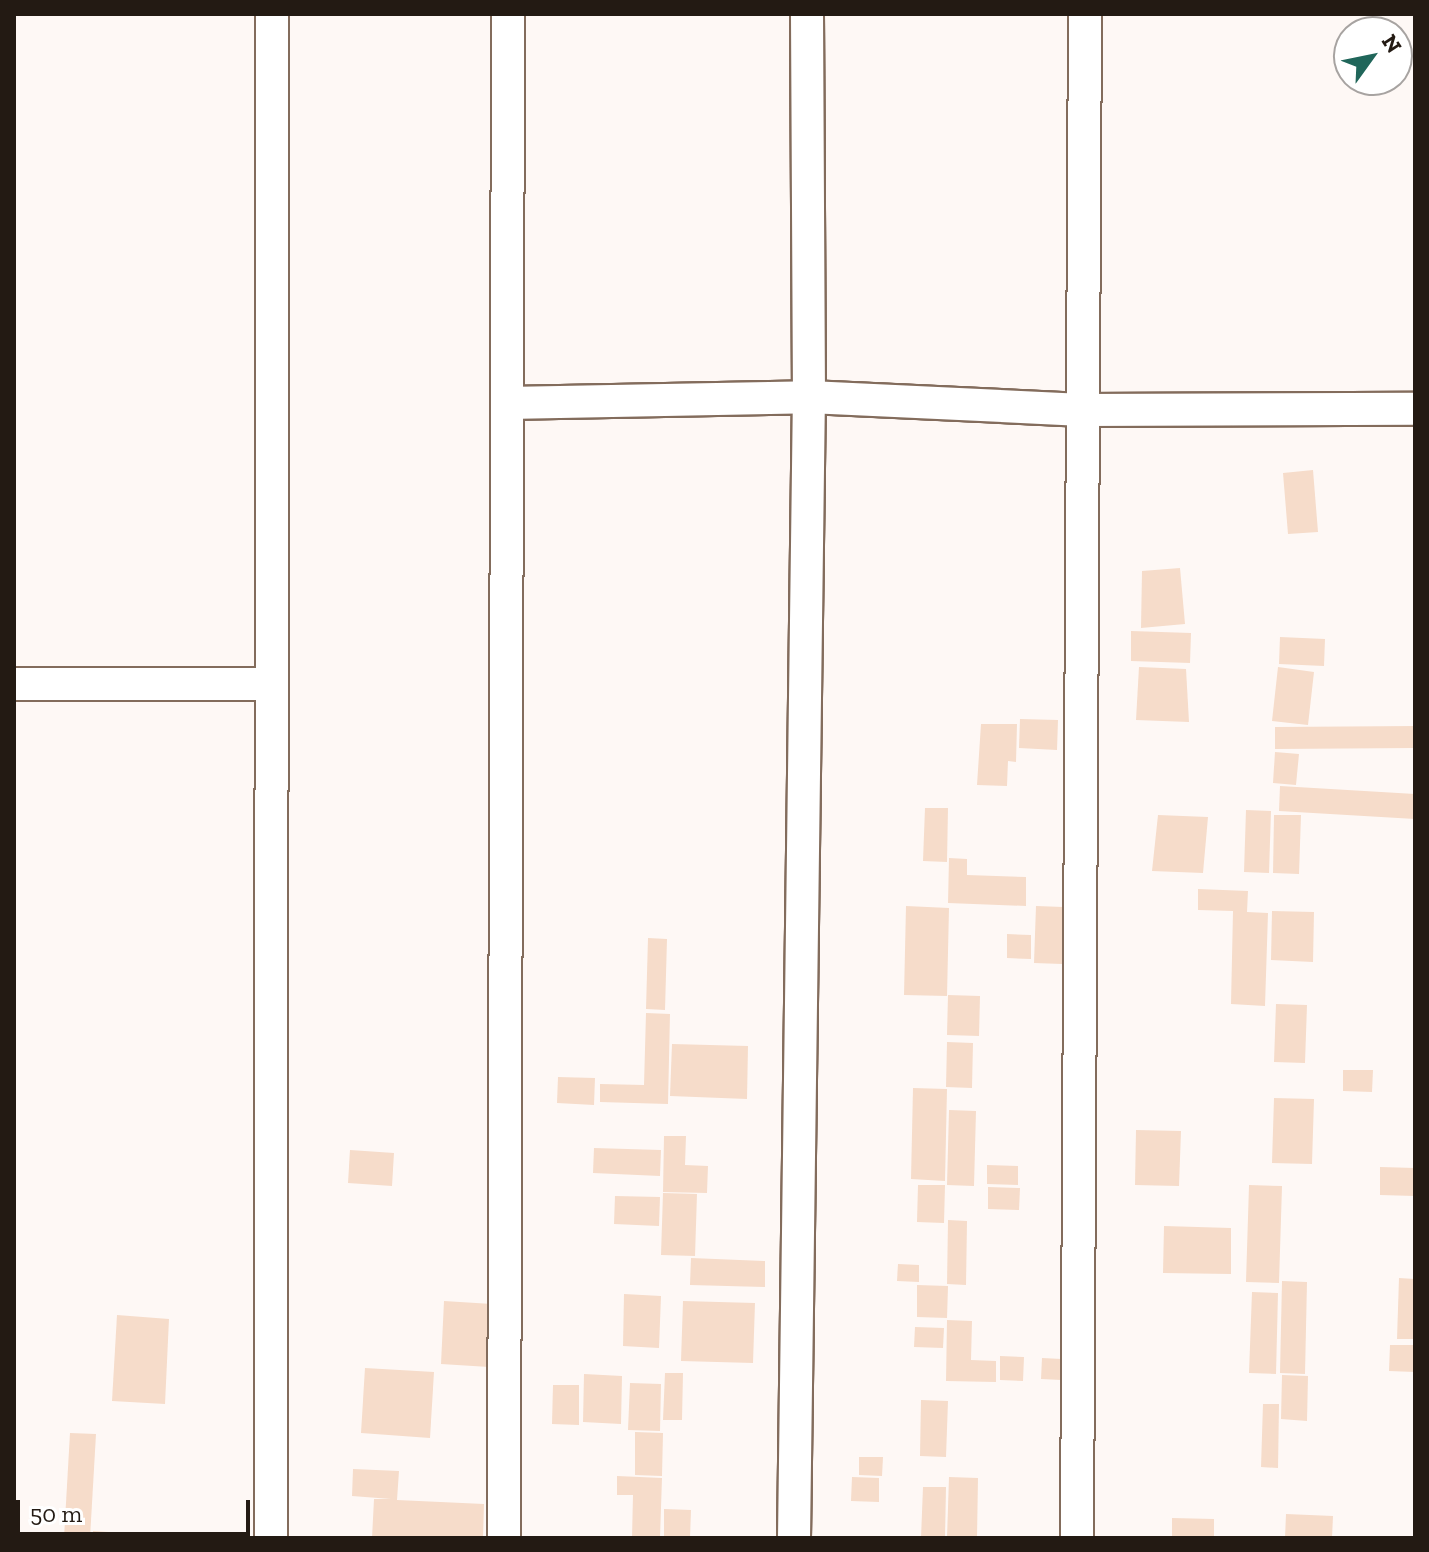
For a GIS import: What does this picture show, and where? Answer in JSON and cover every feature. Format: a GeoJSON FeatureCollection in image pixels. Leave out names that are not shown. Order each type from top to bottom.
{"type":"FeatureCollection","features":[{"type":"Feature","properties":{"kind":"street"},"geometry":{"type":"LineString","coordinates":[[271,1538],[272,14]]}},
{"type":"Feature","properties":{"kind":"street"},"geometry":{"type":"LineString","coordinates":[[504,1538],[508,14]]}},
{"type":"Feature","properties":{"kind":"street"},"geometry":{"type":"LineString","coordinates":[[794,1538],[809,397],[807,14]]}},
{"type":"Feature","properties":{"kind":"street"},"geometry":{"type":"LineString","coordinates":[[1077,1538],[1085,14]]}},
{"type":"Feature","properties":{"kind":"street"},"geometry":{"type":"LineString","coordinates":[[507,403],[809,397],[1083,410],[1415,409]]}},
{"type":"Feature","properties":{"kind":"street"},"geometry":{"type":"LineString","coordinates":[[14,684],[272,684]]}},
{"type":"Feature","properties":{"kind":"building"},"geometry":{"type":"Polygon","coordinates":[[[1313,470],[1318,532],[1288,534],[1283,473],[1313,470]]]}},
{"type":"Feature","properties":{"kind":"building"},"geometry":{"type":"Polygon","coordinates":[[[1180,568],[1185,624],[1141,628],[1142,571],[1180,568]]]}},
{"type":"Feature","properties":{"kind":"building"},"geometry":{"type":"Polygon","coordinates":[[[1131,631],[1191,633],[1190,663],[1131,661],[1131,631]]]}},
{"type":"Feature","properties":{"kind":"building"},"geometry":{"type":"Polygon","coordinates":[[[1280,637],[1325,639],[1324,666],[1279,664],[1280,637]]]}},
{"type":"Feature","properties":{"kind":"building"},"geometry":{"type":"Polygon","coordinates":[[[1139,667],[1186,669],[1189,722],[1136,720],[1139,667]]]}},
{"type":"Feature","properties":{"kind":"building"},"geometry":{"type":"Polygon","coordinates":[[[1278,667],[1314,672],[1308,725],[1272,721],[1278,667]]]}},
{"type":"Feature","properties":{"kind":"building"},"geometry":{"type":"Polygon","coordinates":[[[1020,719],[1058,720],[1057,750],[1019,748],[1020,719]]]}},
{"type":"Feature","properties":{"kind":"building"},"geometry":{"type":"Polygon","coordinates":[[[981,724],[1017,724],[1016,762],[1008,761],[1007,786],[977,785],[981,724]]]}},
{"type":"Feature","properties":{"kind":"building"},"geometry":{"type":"Polygon","coordinates":[[[1415,726],[1415,748],[1275,749],[1275,727],[1415,726]]]}},
{"type":"Feature","properties":{"kind":"building"},"geometry":{"type":"Polygon","coordinates":[[[1275,752],[1299,754],[1296,785],[1273,783],[1275,752]]]}},
{"type":"Feature","properties":{"kind":"building"},"geometry":{"type":"Polygon","coordinates":[[[1280,786],[1415,794],[1415,819],[1279,811],[1280,786]]]}},
{"type":"Feature","properties":{"kind":"building"},"geometry":{"type":"Polygon","coordinates":[[[925,808],[948,808],[947,862],[923,861],[925,808]]]}},
{"type":"Feature","properties":{"kind":"building"},"geometry":{"type":"Polygon","coordinates":[[[1246,810],[1271,811],[1269,873],[1244,872],[1246,810]]]}},
{"type":"Feature","properties":{"kind":"building"},"geometry":{"type":"Polygon","coordinates":[[[1158,815],[1208,817],[1203,873],[1152,871],[1158,815]]]}},
{"type":"Feature","properties":{"kind":"building"},"geometry":{"type":"Polygon","coordinates":[[[1274,815],[1301,815],[1299,874],[1273,873],[1274,815]]]}},
{"type":"Feature","properties":{"kind":"building"},"geometry":{"type":"Polygon","coordinates":[[[949,858],[967,859],[967,875],[1026,877],[1026,906],[948,903],[949,858]]]}},
{"type":"Feature","properties":{"kind":"building"},"geometry":{"type":"Polygon","coordinates":[[[1198,889],[1248,891],[1247,912],[1268,913],[1265,1006],[1231,1004],[1233,911],[1198,910],[1198,889]]]}},
{"type":"Feature","properties":{"kind":"building"},"geometry":{"type":"Polygon","coordinates":[[[906,906],[949,908],[947,996],[904,995],[906,906]]]}},
{"type":"Feature","properties":{"kind":"building"},"geometry":{"type":"Polygon","coordinates":[[[1036,906],[1063,907],[1062,964],[1034,963],[1036,906]]]}},
{"type":"Feature","properties":{"kind":"building"},"geometry":{"type":"Polygon","coordinates":[[[1272,911],[1314,912],[1313,962],[1271,960],[1272,911]]]}},
{"type":"Feature","properties":{"kind":"building"},"geometry":{"type":"Polygon","coordinates":[[[1007,934],[1031,935],[1031,959],[1007,958],[1007,934]]]}},
{"type":"Feature","properties":{"kind":"building"},"geometry":{"type":"Polygon","coordinates":[[[648,938],[667,939],[665,1010],[646,1009],[648,938]]]}},
{"type":"Feature","properties":{"kind":"building"},"geometry":{"type":"Polygon","coordinates":[[[948,995],[980,996],[979,1036],[947,1035],[948,995]]]}},
{"type":"Feature","properties":{"kind":"building"},"geometry":{"type":"Polygon","coordinates":[[[1276,1004],[1307,1005],[1305,1063],[1274,1062],[1276,1004]]]}},
{"type":"Feature","properties":{"kind":"building"},"geometry":{"type":"Polygon","coordinates":[[[646,1013],[670,1014],[668,1104],[600,1102],[600,1084],[644,1085],[646,1013]]]}},
{"type":"Feature","properties":{"kind":"building"},"geometry":{"type":"Polygon","coordinates":[[[947,1042],[973,1043],[972,1088],[946,1087],[947,1042]]]}},
{"type":"Feature","properties":{"kind":"building"},"geometry":{"type":"Polygon","coordinates":[[[672,1044],[748,1046],[747,1099],[670,1096],[672,1044]]]}},
{"type":"Feature","properties":{"kind":"building"},"geometry":{"type":"Polygon","coordinates":[[[1343,1070],[1373,1070],[1372,1092],[1343,1091],[1343,1070]]]}},
{"type":"Feature","properties":{"kind":"building"},"geometry":{"type":"Polygon","coordinates":[[[558,1077],[595,1078],[594,1105],[557,1103],[558,1077]]]}},
{"type":"Feature","properties":{"kind":"building"},"geometry":{"type":"Polygon","coordinates":[[[913,1088],[947,1089],[945,1181],[911,1179],[913,1088]]]}},
{"type":"Feature","properties":{"kind":"building"},"geometry":{"type":"Polygon","coordinates":[[[1274,1098],[1314,1099],[1312,1164],[1272,1163],[1274,1098]]]}},
{"type":"Feature","properties":{"kind":"building"},"geometry":{"type":"Polygon","coordinates":[[[949,1110],[976,1111],[974,1186],[947,1185],[949,1110]]]}},
{"type":"Feature","properties":{"kind":"building"},"geometry":{"type":"Polygon","coordinates":[[[1136,1130],[1181,1131],[1179,1186],[1135,1185],[1136,1130]]]}},
{"type":"Feature","properties":{"kind":"building"},"geometry":{"type":"Polygon","coordinates":[[[664,1136],[686,1136],[685,1165],[708,1166],[707,1193],[663,1192],[664,1136]]]}},
{"type":"Feature","properties":{"kind":"building"},"geometry":{"type":"Polygon","coordinates":[[[594,1148],[661,1150],[660,1176],[593,1173],[594,1148]]]}},
{"type":"Feature","properties":{"kind":"building"},"geometry":{"type":"Polygon","coordinates":[[[350,1150],[394,1153],[392,1186],[348,1183],[350,1150]]]}},
{"type":"Feature","properties":{"kind":"building"},"geometry":{"type":"Polygon","coordinates":[[[987,1165],[1018,1166],[1018,1185],[987,1184],[987,1165]]]}},
{"type":"Feature","properties":{"kind":"building"},"geometry":{"type":"Polygon","coordinates":[[[1380,1167],[1415,1168],[1415,1196],[1380,1195],[1380,1167]]]}},
{"type":"Feature","properties":{"kind":"building"},"geometry":{"type":"Polygon","coordinates":[[[918,1185],[945,1185],[944,1223],[917,1222],[918,1185]]]}},
{"type":"Feature","properties":{"kind":"building"},"geometry":{"type":"Polygon","coordinates":[[[1249,1185],[1282,1186],[1279,1283],[1246,1282],[1249,1185]]]}},
{"type":"Feature","properties":{"kind":"building"},"geometry":{"type":"Polygon","coordinates":[[[988,1187],[1020,1188],[1019,1210],[988,1209],[988,1187]]]}},
{"type":"Feature","properties":{"kind":"building"},"geometry":{"type":"Polygon","coordinates":[[[663,1193],[697,1194],[695,1256],[661,1255],[663,1193]]]}},
{"type":"Feature","properties":{"kind":"building"},"geometry":{"type":"Polygon","coordinates":[[[615,1196],[660,1197],[659,1226],[614,1224],[615,1196]]]}},
{"type":"Feature","properties":{"kind":"building"},"geometry":{"type":"Polygon","coordinates":[[[948,1220],[967,1221],[966,1285],[947,1284],[948,1220]]]}},
{"type":"Feature","properties":{"kind":"building"},"geometry":{"type":"Polygon","coordinates":[[[1164,1226],[1231,1228],[1231,1274],[1163,1273],[1164,1226]]]}},
{"type":"Feature","properties":{"kind":"building"},"geometry":{"type":"Polygon","coordinates":[[[691,1258],[765,1261],[765,1287],[690,1285],[691,1258]]]}},
{"type":"Feature","properties":{"kind":"building"},"geometry":{"type":"Polygon","coordinates":[[[898,1264],[919,1265],[919,1282],[897,1281],[898,1264]]]}},
{"type":"Feature","properties":{"kind":"building"},"geometry":{"type":"Polygon","coordinates":[[[1399,1278],[1415,1279],[1415,1339],[1397,1339],[1399,1278]]]}},
{"type":"Feature","properties":{"kind":"building"},"geometry":{"type":"Polygon","coordinates":[[[1282,1281],[1307,1282],[1305,1374],[1280,1373],[1282,1281]]]}},
{"type":"Feature","properties":{"kind":"building"},"geometry":{"type":"Polygon","coordinates":[[[917,1285],[948,1286],[947,1318],[917,1317],[917,1285]]]}},
{"type":"Feature","properties":{"kind":"building"},"geometry":{"type":"Polygon","coordinates":[[[1252,1292],[1278,1293],[1276,1374],[1249,1373],[1252,1292]]]}},
{"type":"Feature","properties":{"kind":"building"},"geometry":{"type":"Polygon","coordinates":[[[624,1294],[661,1296],[659,1348],[623,1346],[624,1294]]]}},
{"type":"Feature","properties":{"kind":"building"},"geometry":{"type":"Polygon","coordinates":[[[444,1301],[492,1304],[489,1367],[441,1364],[444,1301]]]}},
{"type":"Feature","properties":{"kind":"building"},"geometry":{"type":"Polygon","coordinates":[[[683,1301],[755,1303],[753,1363],[681,1361],[683,1301]]]}},
{"type":"Feature","properties":{"kind":"building"},"geometry":{"type":"Polygon","coordinates":[[[117,1315],[169,1319],[165,1404],[112,1401],[117,1315]]]}},
{"type":"Feature","properties":{"kind":"building"},"geometry":{"type":"Polygon","coordinates":[[[947,1320],[972,1321],[971,1360],[996,1361],[996,1382],[946,1381],[947,1320]]]}},
{"type":"Feature","properties":{"kind":"building"},"geometry":{"type":"Polygon","coordinates":[[[915,1327],[944,1328],[943,1348],[914,1347],[915,1327]]]}},
{"type":"Feature","properties":{"kind":"building"},"geometry":{"type":"Polygon","coordinates":[[[1390,1345],[1415,1345],[1415,1372],[1389,1371],[1390,1345]]]}},
{"type":"Feature","properties":{"kind":"building"},"geometry":{"type":"Polygon","coordinates":[[[1000,1356],[1024,1357],[1023,1381],[1000,1380],[1000,1356]]]}},
{"type":"Feature","properties":{"kind":"building"},"geometry":{"type":"Polygon","coordinates":[[[1042,1358],[1062,1359],[1061,1380],[1041,1379],[1042,1358]]]}},
{"type":"Feature","properties":{"kind":"building"},"geometry":{"type":"Polygon","coordinates":[[[365,1368],[434,1372],[430,1438],[361,1433],[365,1368]]]}},
{"type":"Feature","properties":{"kind":"building"},"geometry":{"type":"Polygon","coordinates":[[[665,1373],[683,1373],[682,1420],[663,1420],[665,1373]]]}},
{"type":"Feature","properties":{"kind":"building"},"geometry":{"type":"Polygon","coordinates":[[[584,1374],[622,1376],[621,1424],[583,1422],[584,1374]]]}},
{"type":"Feature","properties":{"kind":"building"},"geometry":{"type":"Polygon","coordinates":[[[1282,1375],[1308,1376],[1307,1421],[1281,1419],[1282,1375]]]}},
{"type":"Feature","properties":{"kind":"building"},"geometry":{"type":"Polygon","coordinates":[[[630,1383],[661,1384],[660,1431],[628,1430],[630,1383]]]}},
{"type":"Feature","properties":{"kind":"building"},"geometry":{"type":"Polygon","coordinates":[[[553,1385],[579,1385],[579,1425],[552,1424],[553,1385]]]}},
{"type":"Feature","properties":{"kind":"building"},"geometry":{"type":"Polygon","coordinates":[[[921,1400],[948,1401],[946,1457],[920,1456],[921,1400]]]}},
{"type":"Feature","properties":{"kind":"building"},"geometry":{"type":"Polygon","coordinates":[[[1263,1404],[1279,1404],[1278,1468],[1261,1467],[1263,1404]]]}},
{"type":"Feature","properties":{"kind":"building"},"geometry":{"type":"Polygon","coordinates":[[[635,1432],[663,1433],[662,1476],[635,1475],[635,1432]]]}},
{"type":"Feature","properties":{"kind":"building"},"geometry":{"type":"Polygon","coordinates":[[[70,1433],[96,1434],[90,1538],[64,1538],[70,1433]]]}},
{"type":"Feature","properties":{"kind":"building"},"geometry":{"type":"Polygon","coordinates":[[[859,1457],[883,1457],[882,1476],[859,1475],[859,1457]]]}},
{"type":"Feature","properties":{"kind":"building"},"geometry":{"type":"Polygon","coordinates":[[[353,1469],[399,1471],[397,1500],[484,1504],[483,1538],[372,1538],[374,1499],[391,1499],[352,1496],[353,1469]]]}},
{"type":"Feature","properties":{"kind":"building"},"geometry":{"type":"Polygon","coordinates":[[[617,1476],[662,1478],[660,1538],[632,1538],[633,1495],[617,1495],[617,1476]]]}},
{"type":"Feature","properties":{"kind":"building"},"geometry":{"type":"Polygon","coordinates":[[[852,1477],[879,1478],[879,1502],[851,1501],[852,1477]]]}},
{"type":"Feature","properties":{"kind":"building"},"geometry":{"type":"Polygon","coordinates":[[[949,1477],[978,1478],[977,1538],[947,1538],[949,1477]]]}},
{"type":"Feature","properties":{"kind":"building"},"geometry":{"type":"Polygon","coordinates":[[[923,1487],[946,1487],[945,1538],[921,1538],[923,1487]]]}},
{"type":"Feature","properties":{"kind":"building"},"geometry":{"type":"Polygon","coordinates":[[[664,1509],[691,1510],[690,1538],[664,1538],[664,1509]]]}},
{"type":"Feature","properties":{"kind":"building"},"geometry":{"type":"Polygon","coordinates":[[[1286,1514],[1333,1516],[1332,1538],[1285,1538],[1286,1514]]]}},
{"type":"Feature","properties":{"kind":"building"},"geometry":{"type":"Polygon","coordinates":[[[1172,1518],[1214,1519],[1214,1538],[1172,1538],[1172,1518]]]}},
{"type":"Feature","properties":{"kind":"building"},"geometry":{"type":"Polygon","coordinates":[[[93,1531],[124,1533],[124,1538],[93,1538],[93,1531]]]}}]}
